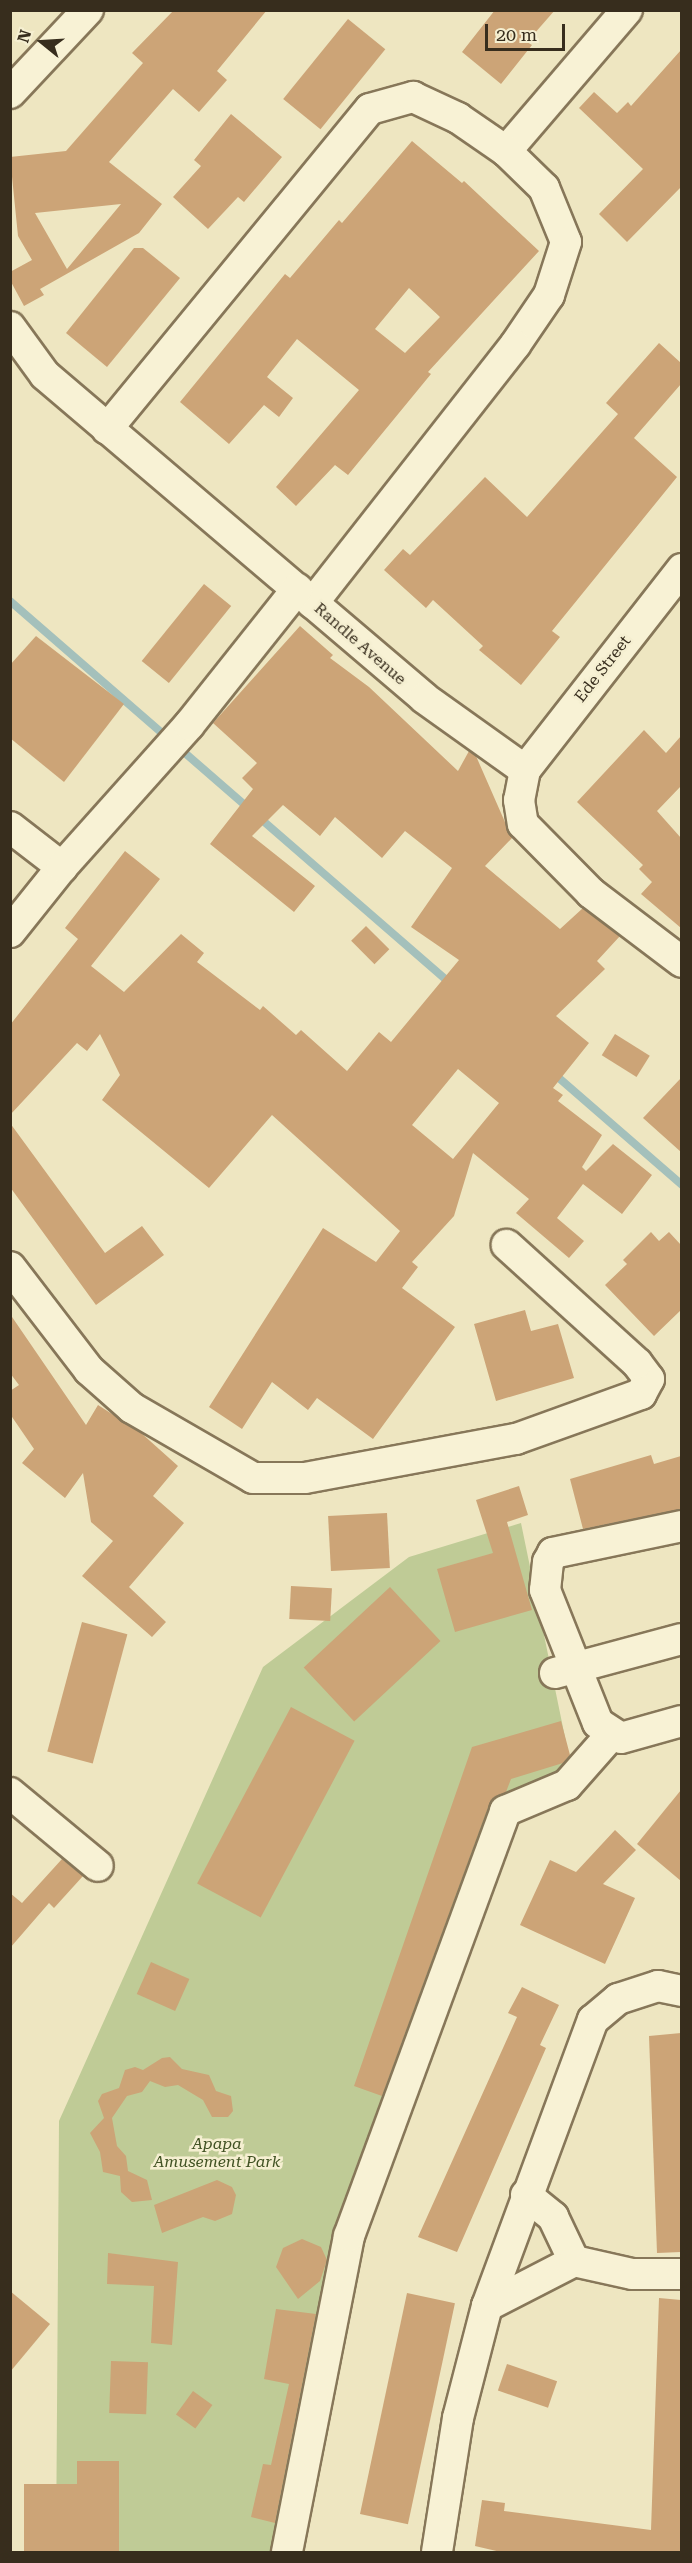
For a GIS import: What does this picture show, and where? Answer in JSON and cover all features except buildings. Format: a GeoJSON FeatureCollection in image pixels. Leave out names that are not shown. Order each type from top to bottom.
{"type":"FeatureCollection","features":[{"type":"Feature","properties":{"kind":"street"},"geometry":{"type":"LineString","coordinates":[[10,93],[88,10]]}},
{"type":"Feature","properties":{"kind":"street"},"geometry":{"type":"LineString","coordinates":[[506,151],[627,10]]}},
{"type":"Feature","properties":{"kind":"street"},"geometry":{"type":"LineString","coordinates":[[10,932],[62,867],[305,596],[515,345],[549,295],[566,242],[544,188],[506,151],[458,118],[413,97],[370,109],[107,429]]}},
{"type":"Feature","properties":{"kind":"street","name":"Randle Avenue"},"geometry":{"type":"LineString","coordinates":[[10,327],[45,375],[107,429],[424,698],[525,770]]}},
{"type":"Feature","properties":{"kind":"street","name":"Ede Street"},"geometry":{"type":"LineString","coordinates":[[525,770],[677,584]]}},
{"type":"Feature","properties":{"kind":"street"},"geometry":{"type":"LineString","coordinates":[[525,770],[519,800],[523,824],[591,893],[681,962]]}},
{"type":"Feature","properties":{"kind":"street"},"geometry":{"type":"LineString","coordinates":[[10,827],[62,867]]}},
{"type":"Feature","properties":{"kind":"street"},"geometry":{"type":"LineString","coordinates":[[10,1267],[89,1370],[132,1408],[253,1478],[305,1478],[516,1439],[641,1394],[649,1379],[637,1364],[507,1245]]}},
{"type":"Feature","properties":{"kind":"street"},"geometry":{"type":"LineString","coordinates":[[681,1526],[554,1553],[548,1562],[545,1590],[565,1670],[598,1723],[621,1738],[681,1721]]}},
{"type":"Feature","properties":{"kind":"street"},"geometry":{"type":"LineString","coordinates":[[565,1670],[681,1640]]}},
{"type":"Feature","properties":{"kind":"street"},"geometry":{"type":"LineString","coordinates":[[287,2553],[349,2236],[505,1811],[567,1785],[612,1734]]}},
{"type":"Feature","properties":{"kind":"street"},"geometry":{"type":"LineString","coordinates":[[10,1793],[98,1866]]}},
{"type":"Feature","properties":{"kind":"street"},"geometry":{"type":"LineString","coordinates":[[437,2553],[458,2418],[487,2306],[526,2194],[593,2020],[628,1996],[658,1986],[681,1991]]}},
{"type":"Feature","properties":{"kind":"street"},"geometry":{"type":"LineString","coordinates":[[526,2194],[553,2217],[574,2262]]}},
{"type":"Feature","properties":{"kind":"street"},"geometry":{"type":"LineString","coordinates":[[487,2306],[574,2262],[632,2274],[681,2274]]}},
{"type":"Feature","properties":{"kind":"green space","name":"Apapa Amusement Park"},"geometry":{"type":"Polygon","coordinates":[[[521,1523],[574,1781],[518,1799],[350,2249],[293,2552],[56,2552],[59,2121],[263,1667],[409,1557],[521,1523]]]}},
{"type":"Feature","properties":{"kind":"waterway"},"geometry":{"type":"LineString","coordinates":[[10,601],[452,985]]}},
{"type":"Feature","properties":{"kind":"waterway"},"geometry":{"type":"LineString","coordinates":[[552,1072],[682,1185]]}}]}
